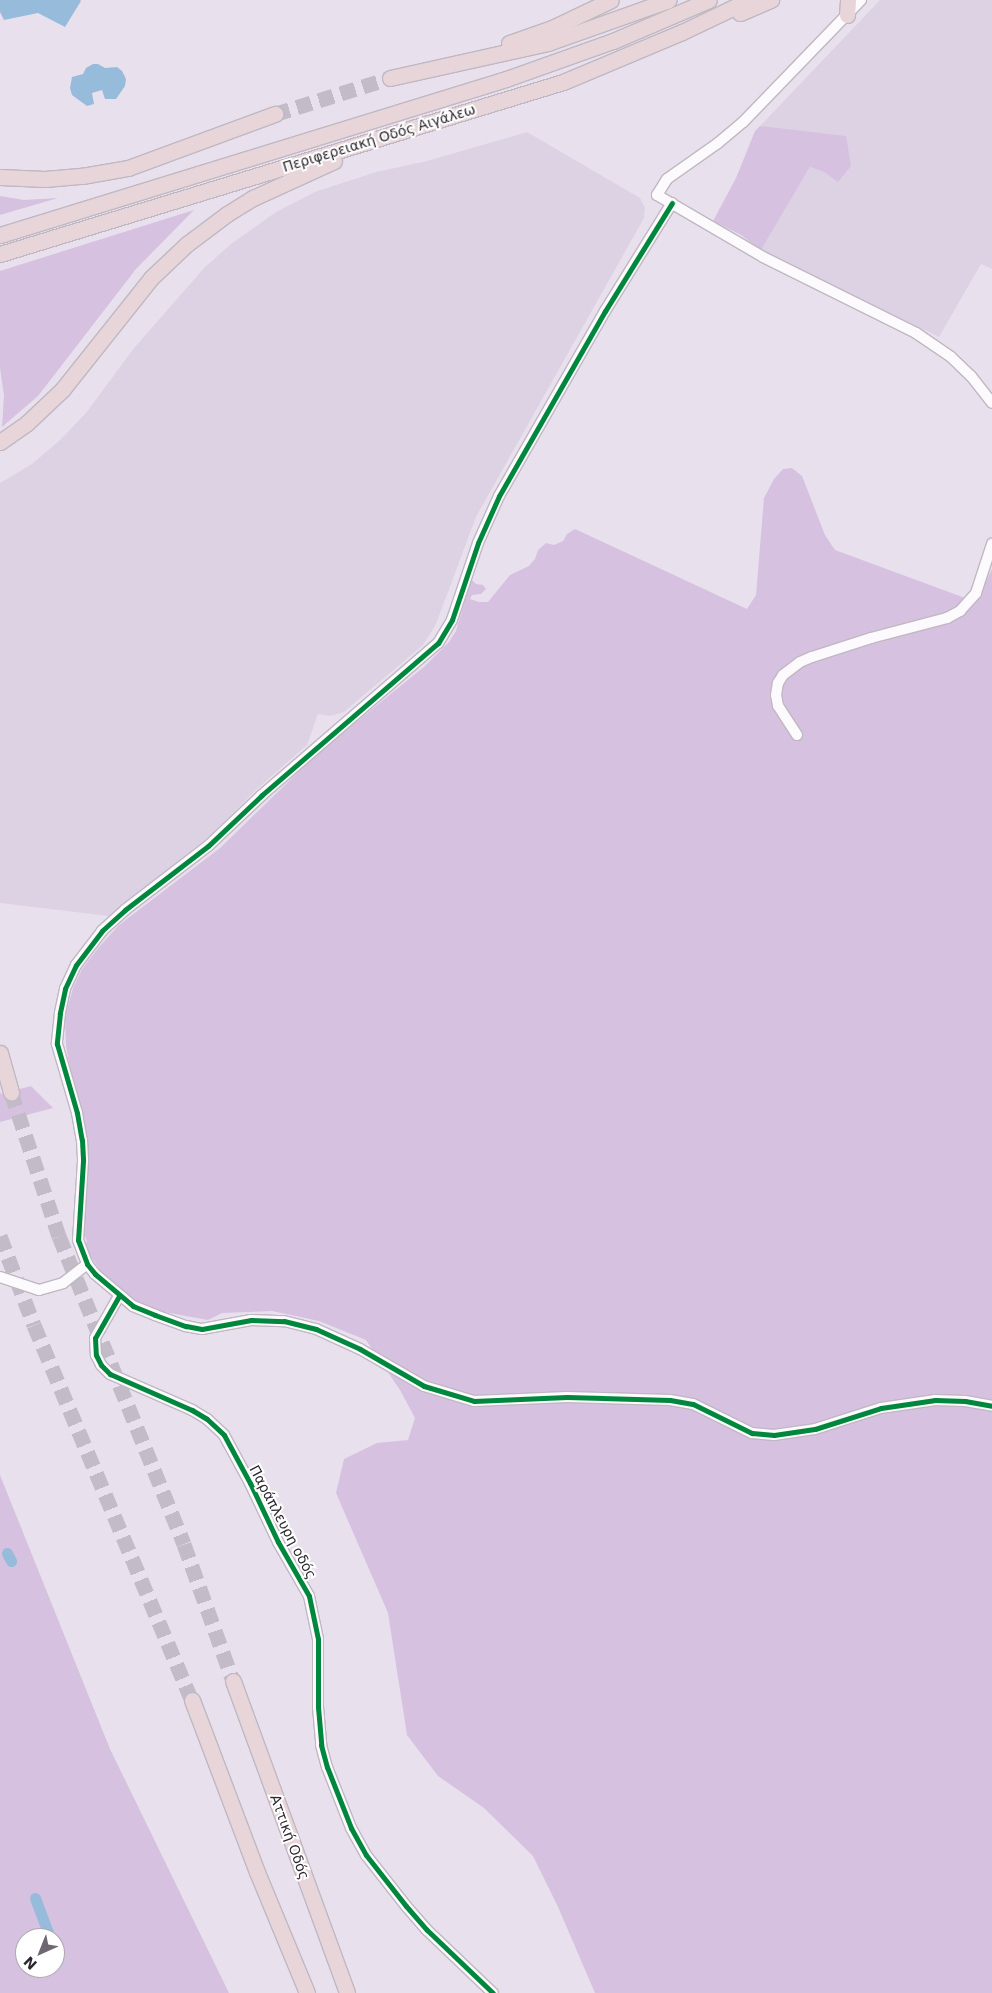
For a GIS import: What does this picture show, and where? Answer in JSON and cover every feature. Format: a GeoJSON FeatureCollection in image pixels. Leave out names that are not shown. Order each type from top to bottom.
{"type":"FeatureCollection","features":[{"type":"Feature","properties":{"kind":"highway"},"geometry":{"type":"LineString","coordinates":[[422,71],[552,28],[611,0]]}},
{"type":"Feature","properties":{"kind":"highway"},"geometry":{"type":"LineString","coordinates":[[390,78],[548,43],[669,0]]}},
{"type":"Feature","properties":{"kind":"highway","name":"Περιφερειακή Οδός Αιγάλεω"},"geometry":{"type":"LineString","coordinates":[[0,235],[506,79],[613,41],[709,0]]}},
{"type":"Feature","properties":{"kind":"highway","name":"Περιφερειακή Οδός Αιγάλεω"},"geometry":{"type":"LineString","coordinates":[[0,254],[563,82],[682,32],[749,0]]}},
{"type":"Feature","properties":{"kind":"highway"},"geometry":{"type":"LineString","coordinates":[[625,56],[660,50],[771,0]]}},
{"type":"Feature","properties":{"kind":"highway"},"geometry":{"type":"LineString","coordinates":[[0,177],[45,179],[82,176],[128,168],[275,114]]}},
{"type":"Feature","properties":{"kind":"highway"},"geometry":{"type":"LineString","coordinates":[[0,442],[27,423],[62,390],[152,278],[207,228],[280,183],[337,159],[394,140],[447,116]]}},
{"type":"Feature","properties":{"kind":"highway"},"geometry":{"type":"LineString","coordinates":[[0,1053],[11,1092]]}},
{"type":"Feature","properties":{"kind":"highway","name":"Αττική Οδός"},"geometry":{"type":"LineString","coordinates":[[232,1681],[347,1993]]}},
{"type":"Feature","properties":{"kind":"highway"},"geometry":{"type":"LineString","coordinates":[[192,1700],[257,1872],[307,1993]]}},
{"type":"Feature","properties":{"kind":"street"},"geometry":{"type":"LineString","coordinates":[[861,0],[847,8],[743,122],[667,180],[657,195],[763,257],[916,332],[951,357],[971,376],[992,403]]}},
{"type":"Feature","properties":{"kind":"street"},"geometry":{"type":"LineString","coordinates":[[672,203],[614,295],[499,496],[478,543],[452,620],[438,643],[262,795],[208,846],[125,910],[102,931],[76,965],[65,989],[57,1044],[77,1113],[82,1140],[83,1161],[78,1240],[87,1264],[119,1296],[133,1306],[195,1328],[251,1320],[284,1321],[316,1329],[360,1349],[424,1386],[474,1401],[567,1397],[670,1400],[693,1404],[733,1426],[752,1433],[774,1435],[815,1429],[881,1408],[935,1400],[965,1401],[992,1406]]}},
{"type":"Feature","properties":{"kind":"street"},"geometry":{"type":"LineString","coordinates":[[797,735],[778,706],[776,695],[778,683],[783,675],[796,665],[812,657],[871,638],[946,618],[960,612],[976,593],[992,544]]}},
{"type":"Feature","properties":{"kind":"street"},"geometry":{"type":"LineString","coordinates":[[0,1277],[39,1290],[63,1283],[87,1264]]}},
{"type":"Feature","properties":{"kind":"street","name":"Παράπλευρη οδός"},"geometry":{"type":"LineString","coordinates":[[119,1296],[95,1338],[94,1346],[101,1365],[110,1374],[192,1410],[207,1419],[224,1434],[278,1542],[309,1596],[318,1639],[318,1707],[321,1745],[326,1766],[351,1828],[366,1854],[406,1906],[427,1930],[493,1993]]}},
{"type":"Feature","properties":{"kind":"shaded area"},"geometry":{"type":"Polygon","coordinates":[[[880,0],[992,0],[992,269],[981,264],[939,337],[761,250],[810,167],[824,172],[838,182],[768,128],[760,126],[880,0]]]}},
{"type":"Feature","properties":{"kind":"shaded area"},"geometry":{"type":"Polygon","coordinates":[[[760,126],[846,136],[851,166],[838,182],[824,172],[810,167],[761,250],[741,235],[713,221],[736,178],[755,131],[760,126]]]}},
{"type":"Feature","properties":{"kind":"shaded area"},"geometry":{"type":"Polygon","coordinates":[[[527,132],[640,198],[645,208],[644,218],[476,517],[436,624],[423,645],[344,712],[330,716],[318,714],[307,745],[256,790],[212,834],[109,916],[0,903],[0,483],[32,464],[60,440],[86,413],[134,348],[205,267],[231,244],[276,212],[315,192],[376,172],[427,161],[527,132]]]}},
{"type":"Feature","properties":{"kind":"shaded area"},"geometry":{"type":"Polygon","coordinates":[[[0,196],[24,200],[58,198],[0,215],[0,196]]]}},
{"type":"Feature","properties":{"kind":"shaded area"},"geometry":{"type":"Polygon","coordinates":[[[194,210],[136,269],[38,396],[2,427],[4,395],[0,368],[0,271],[194,210]]]}},
{"type":"Feature","properties":{"kind":"shaded area"},"geometry":{"type":"Polygon","coordinates":[[[792,468],[802,476],[825,535],[835,550],[976,602],[992,569],[992,1993],[595,1993],[558,1907],[533,1856],[484,1808],[438,1776],[407,1735],[388,1613],[336,1493],[344,1459],[377,1443],[408,1440],[415,1418],[400,1390],[366,1340],[319,1321],[272,1311],[222,1313],[208,1320],[142,1308],[109,1283],[82,1244],[87,1242],[82,1228],[87,1161],[66,1046],[65,1017],[73,988],[82,969],[119,925],[220,848],[317,754],[425,666],[449,642],[456,631],[471,579],[476,584],[483,585],[486,589],[481,594],[472,595],[470,599],[488,602],[510,575],[529,566],[535,559],[538,550],[546,543],[554,545],[563,541],[567,534],[575,529],[747,609],[756,595],[764,498],[774,479],[783,469],[792,468]]]}},
{"type":"Feature","properties":{"kind":"shaded area"},"geometry":{"type":"Polygon","coordinates":[[[31,1086],[53,1108],[0,1122],[0,1091],[1,1094],[31,1086]]]}},
{"type":"Feature","properties":{"kind":"shaded area"},"geometry":{"type":"Polygon","coordinates":[[[0,1475],[110,1749],[229,1993],[0,1993],[0,1475]]]}},
{"type":"Feature","properties":{"kind":"water"},"geometry":{"type":"Polygon","coordinates":[[[0,0],[81,1],[65,27],[38,13],[4,20],[0,12],[0,0]]]}},
{"type":"Feature","properties":{"kind":"water"},"geometry":{"type":"Polygon","coordinates":[[[93,64],[98,64],[105,68],[117,67],[122,71],[126,79],[125,86],[116,99],[105,99],[102,90],[92,93],[94,104],[87,106],[72,95],[70,88],[72,77],[83,74],[86,68],[93,64]]]}},
{"type":"Feature","properties":{"kind":"waterway"},"geometry":{"type":"LineString","coordinates":[[7,1553],[11,1561]]}},
{"type":"Feature","properties":{"kind":"waterway"},"geometry":{"type":"LineString","coordinates":[[35,1898],[46,1928]]}},
{"type":"Feature","properties":{"kind":"tunnel"},"geometry":{"type":"LineString","coordinates":[[275,114],[390,78]]}},
{"type":"Feature","properties":{"kind":"tunnel"},"geometry":{"type":"LineString","coordinates":[[11,1092],[59,1236],[184,1544],[233,1681]]}},
{"type":"Feature","properties":{"kind":"tunnel"},"geometry":{"type":"LineString","coordinates":[[0,1236],[34,1325],[192,1700]]}},
{"type":"Feature","properties":{"kind":"cycle path"},"geometry":{"type":"LineString","coordinates":[[672,203],[605,311],[499,496],[478,543],[452,620],[438,643],[262,795],[208,846],[125,910],[102,931],[76,965],[65,989],[57,1044],[77,1113],[82,1140],[83,1161],[78,1240],[87,1264],[95,1274],[133,1306],[155,1315],[186,1326],[202,1329],[251,1320],[284,1321],[316,1329],[360,1349],[424,1386],[474,1401],[567,1397],[670,1400],[693,1404],[752,1433],[774,1435],[815,1429],[881,1408],[935,1400],[965,1401],[992,1406]]}},
{"type":"Feature","properties":{"kind":"cycle path"},"geometry":{"type":"LineString","coordinates":[[119,1296],[95,1338],[96,1355],[101,1365],[110,1374],[192,1410],[207,1419],[224,1435],[250,1483],[278,1542],[309,1596],[318,1639],[318,1707],[321,1745],[327,1767],[351,1828],[366,1855],[406,1906],[427,1930],[493,1993]]}}]}
